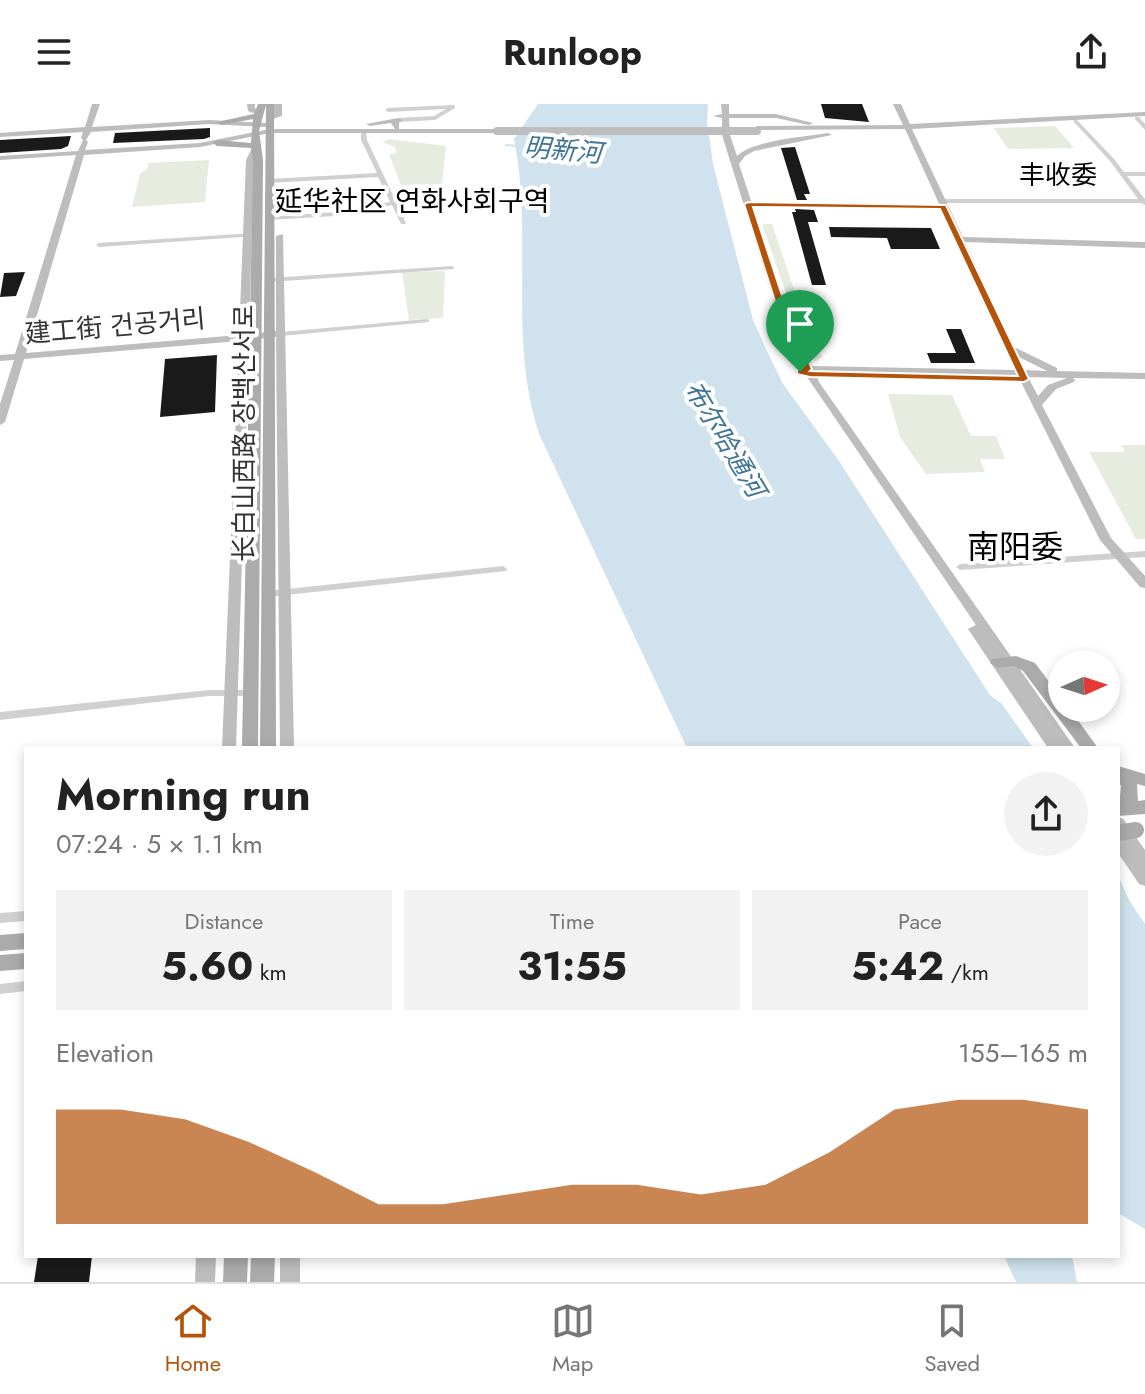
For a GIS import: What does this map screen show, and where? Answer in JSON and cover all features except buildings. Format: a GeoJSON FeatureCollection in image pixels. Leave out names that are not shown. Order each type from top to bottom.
{"type":"FeatureCollection","features":[{"type":"Feature","properties":{"kind":"main road"},"geometry":{"type":"LineString","coordinates":[[0,422],[96,104]]}},
{"type":"Feature","properties":{"kind":"main road","name":"长白山西路 장백산서로"},"geometry":{"type":"LineString","coordinates":[[250,746],[270,104]]}},
{"type":"Feature","properties":{"kind":"main road","name":"长白山西路 장백산서로"},"geometry":{"type":"LineString","coordinates":[[270,125],[278,116],[278,104]]}},
{"type":"Feature","properties":{"kind":"main road"},"geometry":{"type":"LineString","coordinates":[[718,104],[725,143],[779,324],[806,372],[1004,662],[1067,746]]}},
{"type":"Feature","properties":{"kind":"main road"},"geometry":{"type":"LineString","coordinates":[[720,117],[727,104],[740,111],[764,116]]}},
{"type":"Feature","properties":{"kind":"main road"},"geometry":{"type":"LineString","coordinates":[[890,104],[905,125]]}},
{"type":"Feature","properties":{"kind":"main road"},"geometry":{"type":"LineString","coordinates":[[897,104],[1010,349],[1096,524],[1145,584]]}},
{"type":"Feature","properties":{"kind":"main road"},"geometry":{"type":"LineString","coordinates":[[0,135],[86,137],[221,122],[256,115],[270,125],[360,128],[757,130],[1076,121],[1142,116]]}},
{"type":"Feature","properties":{"kind":"main road"},"geometry":{"type":"LineString","coordinates":[[217,143],[256,115]]}},
{"type":"Feature","properties":{"kind":"main road","name":"长白山西路 장백산서로"},"geometry":{"type":"LineString","coordinates":[[229,746],[262,336],[275,280],[255,148],[256,115]]}},
{"type":"Feature","properties":{"kind":"main road"},"geometry":{"type":"LineString","coordinates":[[735,164],[746,151],[841,133],[905,125],[1142,116]]}},
{"type":"Feature","properties":{"kind":"main road"},"geometry":{"type":"LineString","coordinates":[[720,117],[786,117],[828,129]]}},
{"type":"Feature","properties":{"kind":"main road"},"geometry":{"type":"LineString","coordinates":[[720,117],[786,119],[810,130],[841,133]]}},
{"type":"Feature","properties":{"kind":"main road"},"geometry":{"type":"LineString","coordinates":[[217,143],[232,131],[221,122]]}},
{"type":"Feature","properties":{"kind":"main road"},"geometry":{"type":"LineString","coordinates":[[360,128],[398,124],[497,129]]}},
{"type":"Feature","properties":{"kind":"main road"},"geometry":{"type":"LineString","coordinates":[[725,143],[787,142],[812,135],[810,130]]}},
{"type":"Feature","properties":{"kind":"main road"},"geometry":{"type":"LineString","coordinates":[[0,158],[217,143],[255,148]]}},
{"type":"Feature","properties":{"kind":"main road"},"geometry":{"type":"LineString","coordinates":[[725,143],[773,145]]}},
{"type":"Feature","properties":{"kind":"main road"},"geometry":{"type":"LineString","coordinates":[[725,143],[735,164],[806,372]]}},
{"type":"Feature","properties":{"kind":"main road"},"geometry":{"type":"LineString","coordinates":[[958,239],[1145,245]]}},
{"type":"Feature","properties":{"kind":"main road","name":"长白山西路 장백산서로"},"geometry":{"type":"LineString","coordinates":[[262,336],[285,592],[287,746]]}},
{"type":"Feature","properties":{"kind":"main road","name":"长白山西路 장백산서로"},"geometry":{"type":"LineString","coordinates":[[262,336],[268,746]]}},
{"type":"Feature","properties":{"kind":"main road","name":"建工街 건공거리"},"geometry":{"type":"LineString","coordinates":[[0,358],[262,336]]}},
{"type":"Feature","properties":{"kind":"main road"},"geometry":{"type":"LineString","coordinates":[[1010,349],[1070,377],[1145,382]]}},
{"type":"Feature","properties":{"kind":"main road"},"geometry":{"type":"LineString","coordinates":[[806,372],[1145,376]]}},
{"type":"Feature","properties":{"kind":"main road"},"geometry":{"type":"LineString","coordinates":[[1037,404],[1052,387],[1070,377]]}},
{"type":"Feature","properties":{"kind":"main road"},"geometry":{"type":"LineString","coordinates":[[1004,662],[1055,746]]}},
{"type":"Feature","properties":{"kind":"main road"},"geometry":{"type":"LineString","coordinates":[[1004,662],[1019,662],[1034,671],[1089,746]]}},
{"type":"Feature","properties":{"kind":"main road"},"geometry":{"type":"LineString","coordinates":[[1120,772],[1145,780]]}},
{"type":"Feature","properties":{"kind":"main road"},"geometry":{"type":"LineString","coordinates":[[1120,773],[1130,786],[1126,811],[1145,863]]}},
{"type":"Feature","properties":{"kind":"main road"},"geometry":{"type":"LineString","coordinates":[[1120,843],[1145,880]]}},
{"type":"Feature","properties":{"kind":"main road"},"geometry":{"type":"LineString","coordinates":[[0,943],[24,941]]}},
{"type":"Feature","properties":{"kind":"main road"},"geometry":{"type":"LineString","coordinates":[[0,963],[24,961]]}},
{"type":"Feature","properties":{"kind":"main road"},"geometry":{"type":"LineString","coordinates":[[205,1282],[206,1258]]}},
{"type":"Feature","properties":{"kind":"main road"},"geometry":{"type":"LineString","coordinates":[[235,1282],[236,1258]]}},
{"type":"Feature","properties":{"kind":"main road"},"geometry":{"type":"LineString","coordinates":[[262,1282],[263,1258]]}},
{"type":"Feature","properties":{"kind":"main road"},"geometry":{"type":"LineString","coordinates":[[290,1258],[290,1282]]}},
{"type":"Feature","properties":{"kind":"street"},"geometry":{"type":"LineString","coordinates":[[388,110],[402,106],[456,106]]}},
{"type":"Feature","properties":{"kind":"street"},"geometry":{"type":"LineString","coordinates":[[398,124],[435,118],[456,106]]}},
{"type":"Feature","properties":{"kind":"street"},"geometry":{"type":"LineString","coordinates":[[1142,116],[1145,128]]}},
{"type":"Feature","properties":{"kind":"street"},"geometry":{"type":"LineString","coordinates":[[1076,121],[1144,202]]}},
{"type":"Feature","properties":{"kind":"street"},"geometry":{"type":"LineString","coordinates":[[360,128],[403,223]]}},
{"type":"Feature","properties":{"kind":"street"},"geometry":{"type":"LineString","coordinates":[[1123,174],[1145,174]]}},
{"type":"Feature","properties":{"kind":"street"},"geometry":{"type":"LineString","coordinates":[[269,181],[380,175]]}},
{"type":"Feature","properties":{"kind":"street"},"geometry":{"type":"LineString","coordinates":[[748,204],[1144,202]]}},
{"type":"Feature","properties":{"kind":"street"},"geometry":{"type":"LineString","coordinates":[[99,245],[267,228],[393,203]]}},
{"type":"Feature","properties":{"kind":"street"},"geometry":{"type":"LineString","coordinates":[[275,280],[452,268]]}},
{"type":"Feature","properties":{"kind":"street"},"geometry":{"type":"LineString","coordinates":[[262,336],[427,321]]}},
{"type":"Feature","properties":{"kind":"street"},"geometry":{"type":"LineString","coordinates":[[960,567],[1023,560],[1145,554]]}},
{"type":"Feature","properties":{"kind":"street"},"geometry":{"type":"LineString","coordinates":[[268,594],[503,569]]}},
{"type":"Feature","properties":{"kind":"street"},"geometry":{"type":"LineString","coordinates":[[0,716],[251,693]]}},
{"type":"Feature","properties":{"kind":"street"},"geometry":{"type":"LineString","coordinates":[[0,918],[24,916]]}},
{"type":"Feature","properties":{"kind":"street"},"geometry":{"type":"LineString","coordinates":[[0,989],[24,986]]}},
{"type":"Feature","properties":{"kind":"shaded area"},"geometry":{"type":"Polygon","coordinates":[[[1055,126],[1074,148],[1008,149],[994,128],[1055,126]]]}},
{"type":"Feature","properties":{"kind":"shaded area"},"geometry":{"type":"Polygon","coordinates":[[[389,139],[446,146],[442,184],[401,185],[389,154],[397,153],[395,147],[382,142],[389,139]]]}},
{"type":"Feature","properties":{"kind":"shaded area"},"geometry":{"type":"Polygon","coordinates":[[[209,160],[205,202],[132,207],[140,174],[148,168],[148,163],[209,160]]]}},
{"type":"Feature","properties":{"kind":"shaded area"},"geometry":{"type":"Polygon","coordinates":[[[762,224],[772,224],[803,316],[822,357],[815,362],[800,333],[762,224]]]}},
{"type":"Feature","properties":{"kind":"shaded area"},"geometry":{"type":"Polygon","coordinates":[[[445,271],[443,318],[409,320],[402,272],[445,271]]]}},
{"type":"Feature","properties":{"kind":"shaded area"},"geometry":{"type":"Polygon","coordinates":[[[888,394],[952,395],[971,436],[996,436],[1005,459],[980,459],[985,472],[926,474],[900,437],[888,394]]]}},
{"type":"Feature","properties":{"kind":"shaded area"},"geometry":{"type":"Polygon","coordinates":[[[1121,445],[1145,445],[1145,539],[1136,539],[1089,452],[1125,452],[1121,445]]]}},
{"type":"Feature","properties":{"kind":"water","name":"布尔哈通河"},"geometry":{"type":"Polygon","coordinates":[[[538,104],[708,104],[707,122],[713,164],[753,320],[783,384],[837,458],[990,695],[1002,704],[1032,746],[686,746],[540,436],[530,400],[525,363],[522,213],[514,139],[538,104]]]}},
{"type":"Feature","properties":{"kind":"water"},"geometry":{"type":"Polygon","coordinates":[[[1120,880],[1145,924],[1145,1229],[1120,1214],[1120,880]]]}},
{"type":"Feature","properties":{"kind":"water"},"geometry":{"type":"Polygon","coordinates":[[[1005,1258],[1072,1258],[1077,1282],[1016,1282],[1005,1258]]]}},
{"type":"Feature","properties":{"kind":"waterway","name":"明新河"},"geometry":{"type":"LineString","coordinates":[[506,145],[519,146]]}},
{"type":"Feature","properties":{"kind":"district","name":"丰收委"},"geometry":{"type":"Point","coordinates":[1058,175]}},
{"type":"Feature","properties":{"kind":"district","name":"延华社区 연화사회구역"},"geometry":{"type":"Point","coordinates":[412,201]}},
{"type":"Feature","properties":{"kind":"district","name":"南阳委"},"geometry":{"type":"Point","coordinates":[1015,547]}},
{"type":"Feature","properties":{"kind":"route"},"geometry":{"type":"LineString","coordinates":[[748,204],[943,207],[1024,379],[810,374],[800,372],[807,369],[786,320],[748,204]]}}]}
